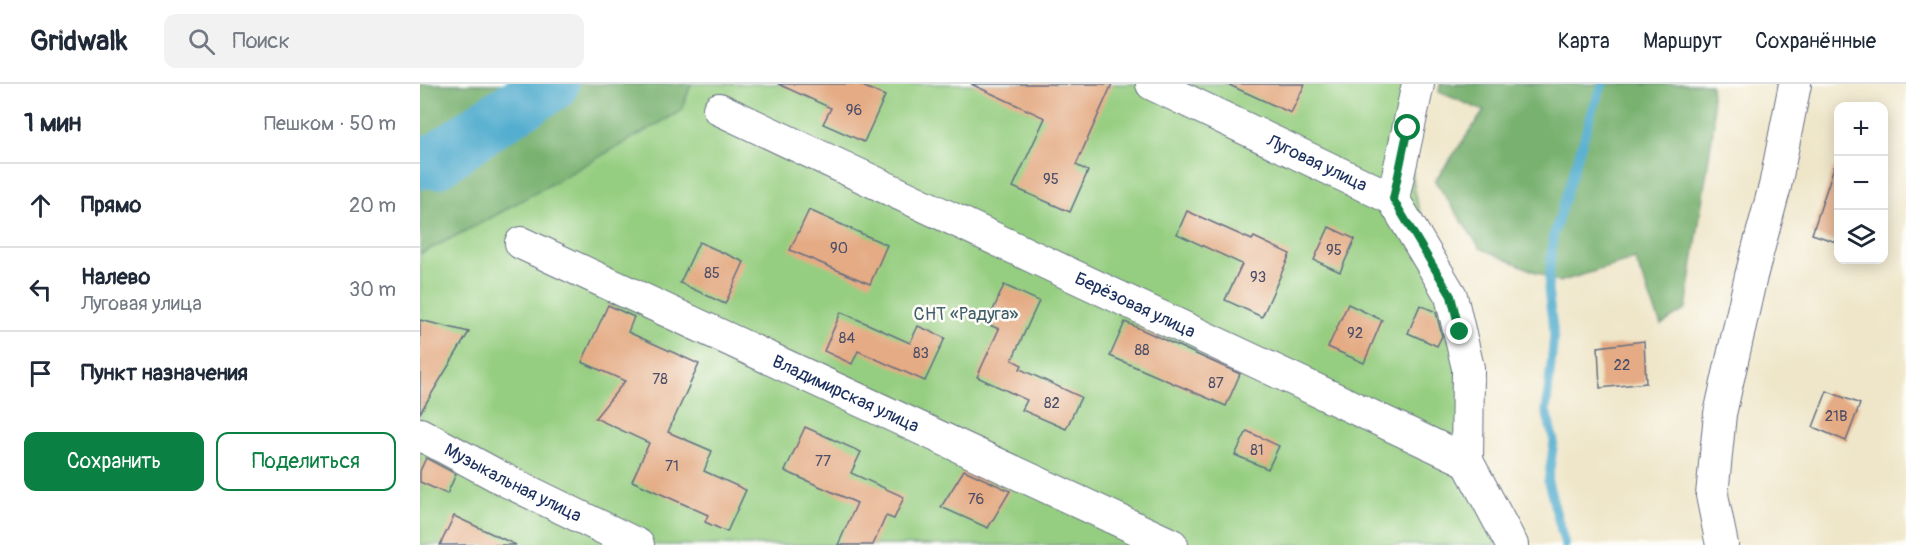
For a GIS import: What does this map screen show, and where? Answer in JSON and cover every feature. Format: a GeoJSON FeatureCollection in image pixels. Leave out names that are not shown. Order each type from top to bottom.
{"type":"FeatureCollection","features":[{"type":"Feature","properties":{"kind":"street","name":"Луговая улица"},"geometry":{"type":"LineString","coordinates":[[1152,84],[1393,199]]}},
{"type":"Feature","properties":{"kind":"street"},"geometry":{"type":"LineString","coordinates":[[1419,84],[1393,199],[1451,296],[1468,368],[1467,461],[1512,545]]}},
{"type":"Feature","properties":{"kind":"street"},"geometry":{"type":"LineString","coordinates":[[1722,545],[1712,495],[1720,414],[1751,276],[1775,186],[1795,84]]}},
{"type":"Feature","properties":{"kind":"street","name":"Берёзовая улица"},"geometry":{"type":"LineString","coordinates":[[719,109],[1467,461]]}},
{"type":"Feature","properties":{"kind":"street","name":"Владимирская улица"},"geometry":{"type":"LineString","coordinates":[[521,243],[1172,545]]}},
{"type":"Feature","properties":{"kind":"street","name":"Музыкальная улица"},"geometry":{"type":"LineString","coordinates":[[420,434],[505,480],[638,545]]}},
{"type":"Feature","properties":{"kind":"green space"},"geometry":{"type":"Polygon","coordinates":[[[420,84],[691,84],[681,111],[487,220],[420,254],[420,84]]]}},
{"type":"Feature","properties":{"kind":"green space","name":"СНТ «Радуга»"},"geometry":{"type":"Polygon","coordinates":[[[691,84],[1418,84],[1408,128],[1415,196],[1460,332],[1467,461],[1512,545],[420,545],[420,251],[681,111],[691,84]]]}},
{"type":"Feature","properties":{"kind":"green space"},"geometry":{"type":"Polygon","coordinates":[[[1440,84],[1711,84],[1714,123],[1686,309],[1661,325],[1635,259],[1559,282],[1480,248],[1435,181],[1484,111],[1439,92],[1440,84]]]}},
{"type":"Feature","properties":{"kind":"building"},"geometry":{"type":"Polygon","coordinates":[[[778,84],[858,84],[885,96],[864,142],[823,124],[831,108],[778,84]]]}},
{"type":"Feature","properties":{"kind":"building"},"geometry":{"type":"Polygon","coordinates":[[[971,84],[1112,84],[1076,165],[1088,171],[1070,212],[1013,187],[1045,118],[971,84]]]}},
{"type":"Feature","properties":{"kind":"building"},"geometry":{"type":"Polygon","coordinates":[[[1227,84],[1305,84],[1291,113],[1227,84]]]}},
{"type":"Feature","properties":{"kind":"building"},"geometry":{"type":"Polygon","coordinates":[[[1834,167],[1834,241],[1812,234],[1834,167]]]}},
{"type":"Feature","properties":{"kind":"building"},"geometry":{"type":"Polygon","coordinates":[[[809,210],[887,245],[870,284],[790,250],[809,210]]]}},
{"type":"Feature","properties":{"kind":"building"},"geometry":{"type":"Polygon","coordinates":[[[1187,211],[1252,240],[1254,237],[1290,254],[1262,317],[1225,300],[1242,264],[1177,234],[1187,211]]]}},
{"type":"Feature","properties":{"kind":"building"},"geometry":{"type":"Polygon","coordinates":[[[1329,227],[1355,239],[1340,272],[1314,260],[1329,227]]]}},
{"type":"Feature","properties":{"kind":"building"},"geometry":{"type":"Polygon","coordinates":[[[699,242],[744,262],[725,304],[680,283],[699,242]]]}},
{"type":"Feature","properties":{"kind":"building"},"geometry":{"type":"Polygon","coordinates":[[[1004,285],[1039,301],[1012,360],[1022,365],[1020,369],[1081,397],[1066,429],[1022,410],[1027,400],[977,377],[999,329],[987,324],[1004,285]]]}},
{"type":"Feature","properties":{"kind":"building"},"geometry":{"type":"Polygon","coordinates":[[[1348,304],[1382,320],[1364,363],[1328,347],[1348,304]]]}},
{"type":"Feature","properties":{"kind":"building"},"geometry":{"type":"Polygon","coordinates":[[[608,305],[634,317],[628,332],[699,364],[668,432],[712,451],[704,471],[746,490],[727,532],[705,522],[708,515],[632,481],[649,443],[595,418],[625,381],[582,362],[608,305]]]}},
{"type":"Feature","properties":{"kind":"building"},"geometry":{"type":"Polygon","coordinates":[[[1420,305],[1436,312],[1442,336],[1437,346],[1408,333],[1420,305]]]}},
{"type":"Feature","properties":{"kind":"building"},"geometry":{"type":"Polygon","coordinates":[[[841,312],[910,343],[918,326],[945,338],[925,381],[858,351],[852,364],[824,351],[841,312]]]}},
{"type":"Feature","properties":{"kind":"building"},"geometry":{"type":"Polygon","coordinates":[[[420,320],[469,332],[420,413],[420,320]]]}},
{"type":"Feature","properties":{"kind":"building"},"geometry":{"type":"Polygon","coordinates":[[[1125,322],[1240,374],[1226,406],[1110,356],[1125,322]]]}},
{"type":"Feature","properties":{"kind":"building"},"geometry":{"type":"Polygon","coordinates":[[[1644,341],[1646,383],[1600,388],[1598,347],[1644,341]]]}},
{"type":"Feature","properties":{"kind":"building"},"geometry":{"type":"Polygon","coordinates":[[[1827,391],[1860,404],[1846,441],[1813,427],[1827,391]]]}},
{"type":"Feature","properties":{"kind":"building"},"geometry":{"type":"Polygon","coordinates":[[[805,427],[861,452],[851,473],[904,497],[894,519],[886,516],[873,545],[838,545],[857,503],[785,471],[805,427]]]}},
{"type":"Feature","properties":{"kind":"building"},"geometry":{"type":"Polygon","coordinates":[[[1247,431],[1279,446],[1268,469],[1235,455],[1247,431]]]}},
{"type":"Feature","properties":{"kind":"building"},"geometry":{"type":"Polygon","coordinates":[[[426,458],[456,474],[447,494],[420,482],[420,471],[426,458]]]}},
{"type":"Feature","properties":{"kind":"building"},"geometry":{"type":"Polygon","coordinates":[[[964,470],[1010,491],[988,528],[941,507],[964,470]]]}},
{"type":"Feature","properties":{"kind":"building"},"geometry":{"type":"Polygon","coordinates":[[[454,516],[516,545],[440,545],[454,516]]]}},
{"type":"Feature","properties":{"kind":"waterway"},"geometry":{"type":"LineString","coordinates":[[420,162],[435,162],[488,124],[552,84]]}},
{"type":"Feature","properties":{"kind":"waterway"},"geometry":{"type":"LineString","coordinates":[[1565,545],[1548,482],[1554,441],[1546,411],[1554,336],[1548,290],[1553,237],[1593,108],[1603,84]]}},
{"type":"Feature","properties":{"kind":"route"},"geometry":{"type":"LineString","coordinates":[[1408,128],[1393,199],[1451,296],[1460,332]]}}]}
